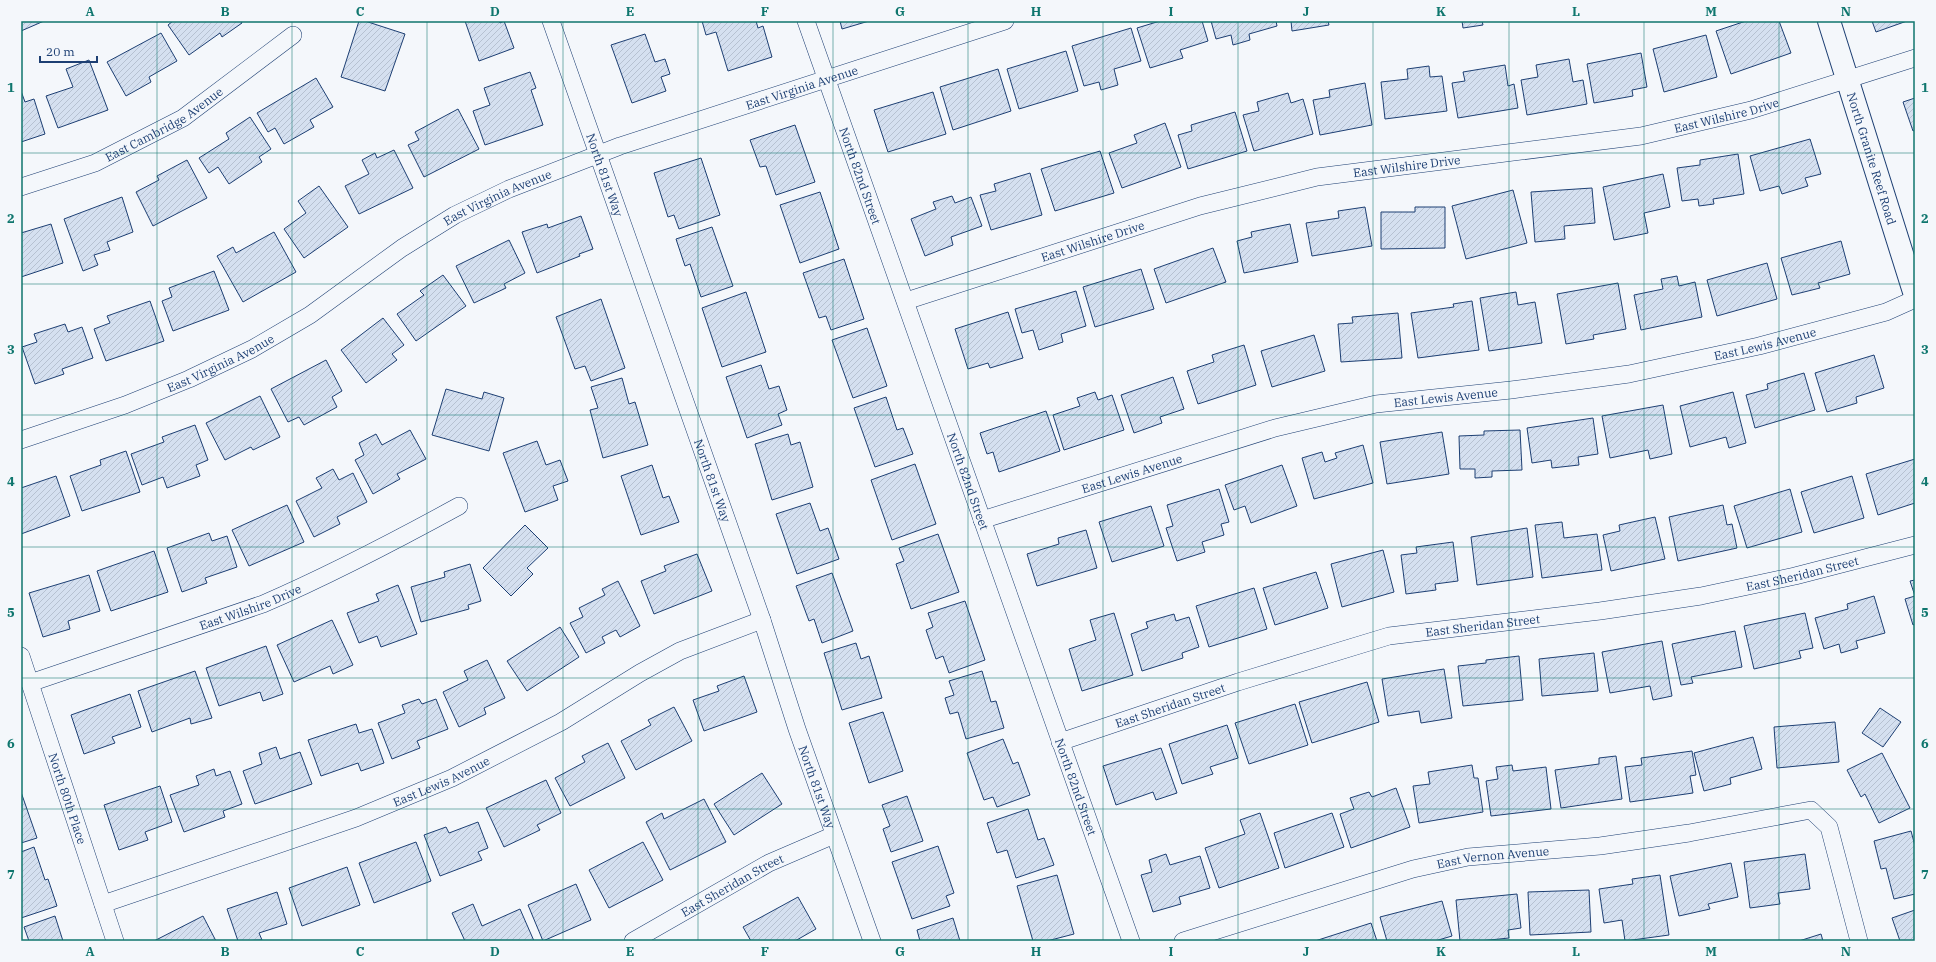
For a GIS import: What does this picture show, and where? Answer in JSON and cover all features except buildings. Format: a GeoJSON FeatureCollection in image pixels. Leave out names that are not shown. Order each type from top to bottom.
{"type":"FeatureCollection","features":[{"type":"Feature","properties":{"kind":"street","name":"North 81st Way"},"geometry":{"type":"LineString","coordinates":[[551,21],[762,620],[834,835],[872,941]]}},
{"type":"Feature","properties":{"kind":"street","name":"North 82nd Street"},"geometry":{"type":"LineString","coordinates":[[806,21],[1131,941]]}},
{"type":"Feature","properties":{"kind":"street","name":"East Virginia Avenue"},"geometry":{"type":"LineString","coordinates":[[21,440],[125,405],[189,379],[252,349],[310,315],[402,248],[455,214],[509,189],[597,154],[826,78],[1005,21]]}},
{"type":"Feature","properties":{"kind":"street","name":"North Granite Reef Road"},"geometry":{"type":"LineString","coordinates":[[1829,21],[1915,295]]}},
{"type":"Feature","properties":{"kind":"street","name":"East Cambridge Avenue"},"geometry":{"type":"LineString","coordinates":[[21,188],[95,163],[183,118],[292,34]]}},
{"type":"Feature","properties":{"kind":"street","name":"East Wilshire Drive"},"geometry":{"type":"LineString","coordinates":[[906,301],[1200,206],[1317,177],[1641,136],[1751,110],[1915,58]]}},
{"type":"Feature","properties":{"kind":"street","name":"East Lewis Avenue"},"geometry":{"type":"LineString","coordinates":[[982,520],[1275,428],[1376,404],[1511,390],[1629,374],[1759,346],[1886,312],[1915,299]]}},
{"type":"Feature","properties":{"kind":"street","name":"East Wilshire Drive"},"geometry":{"type":"LineString","coordinates":[[30,683],[263,604],[368,554],[459,506]]}},
{"type":"Feature","properties":{"kind":"street","name":"East Sheridan Street"},"geometry":{"type":"LineString","coordinates":[[1060,742],[1238,682],[1389,636],[1600,611],[1701,596],[1795,576],[1915,546]]}},
{"type":"Feature","properties":{"kind":"street","name":"East Lewis Avenue"},"geometry":{"type":"LineString","coordinates":[[103,904],[356,818],[452,778],[561,722],[640,673],[680,651],[762,620]]}},
{"type":"Feature","properties":{"kind":"street","name":"North 80th Place"},"geometry":{"type":"LineString","coordinates":[[21,656],[115,941]]}},
{"type":"Feature","properties":{"kind":"street","name":"East Vernon Avenue"},"geometry":{"type":"LineString","coordinates":[[1183,941],[1413,868],[1460,858],[1600,846],[1689,833],[1811,810],[1829,827],[1859,941]]}},
{"type":"Feature","properties":{"kind":"street","name":"East Sheridan Street"},"geometry":{"type":"LineString","coordinates":[[633,941],[769,863],[834,835]]}}]}
